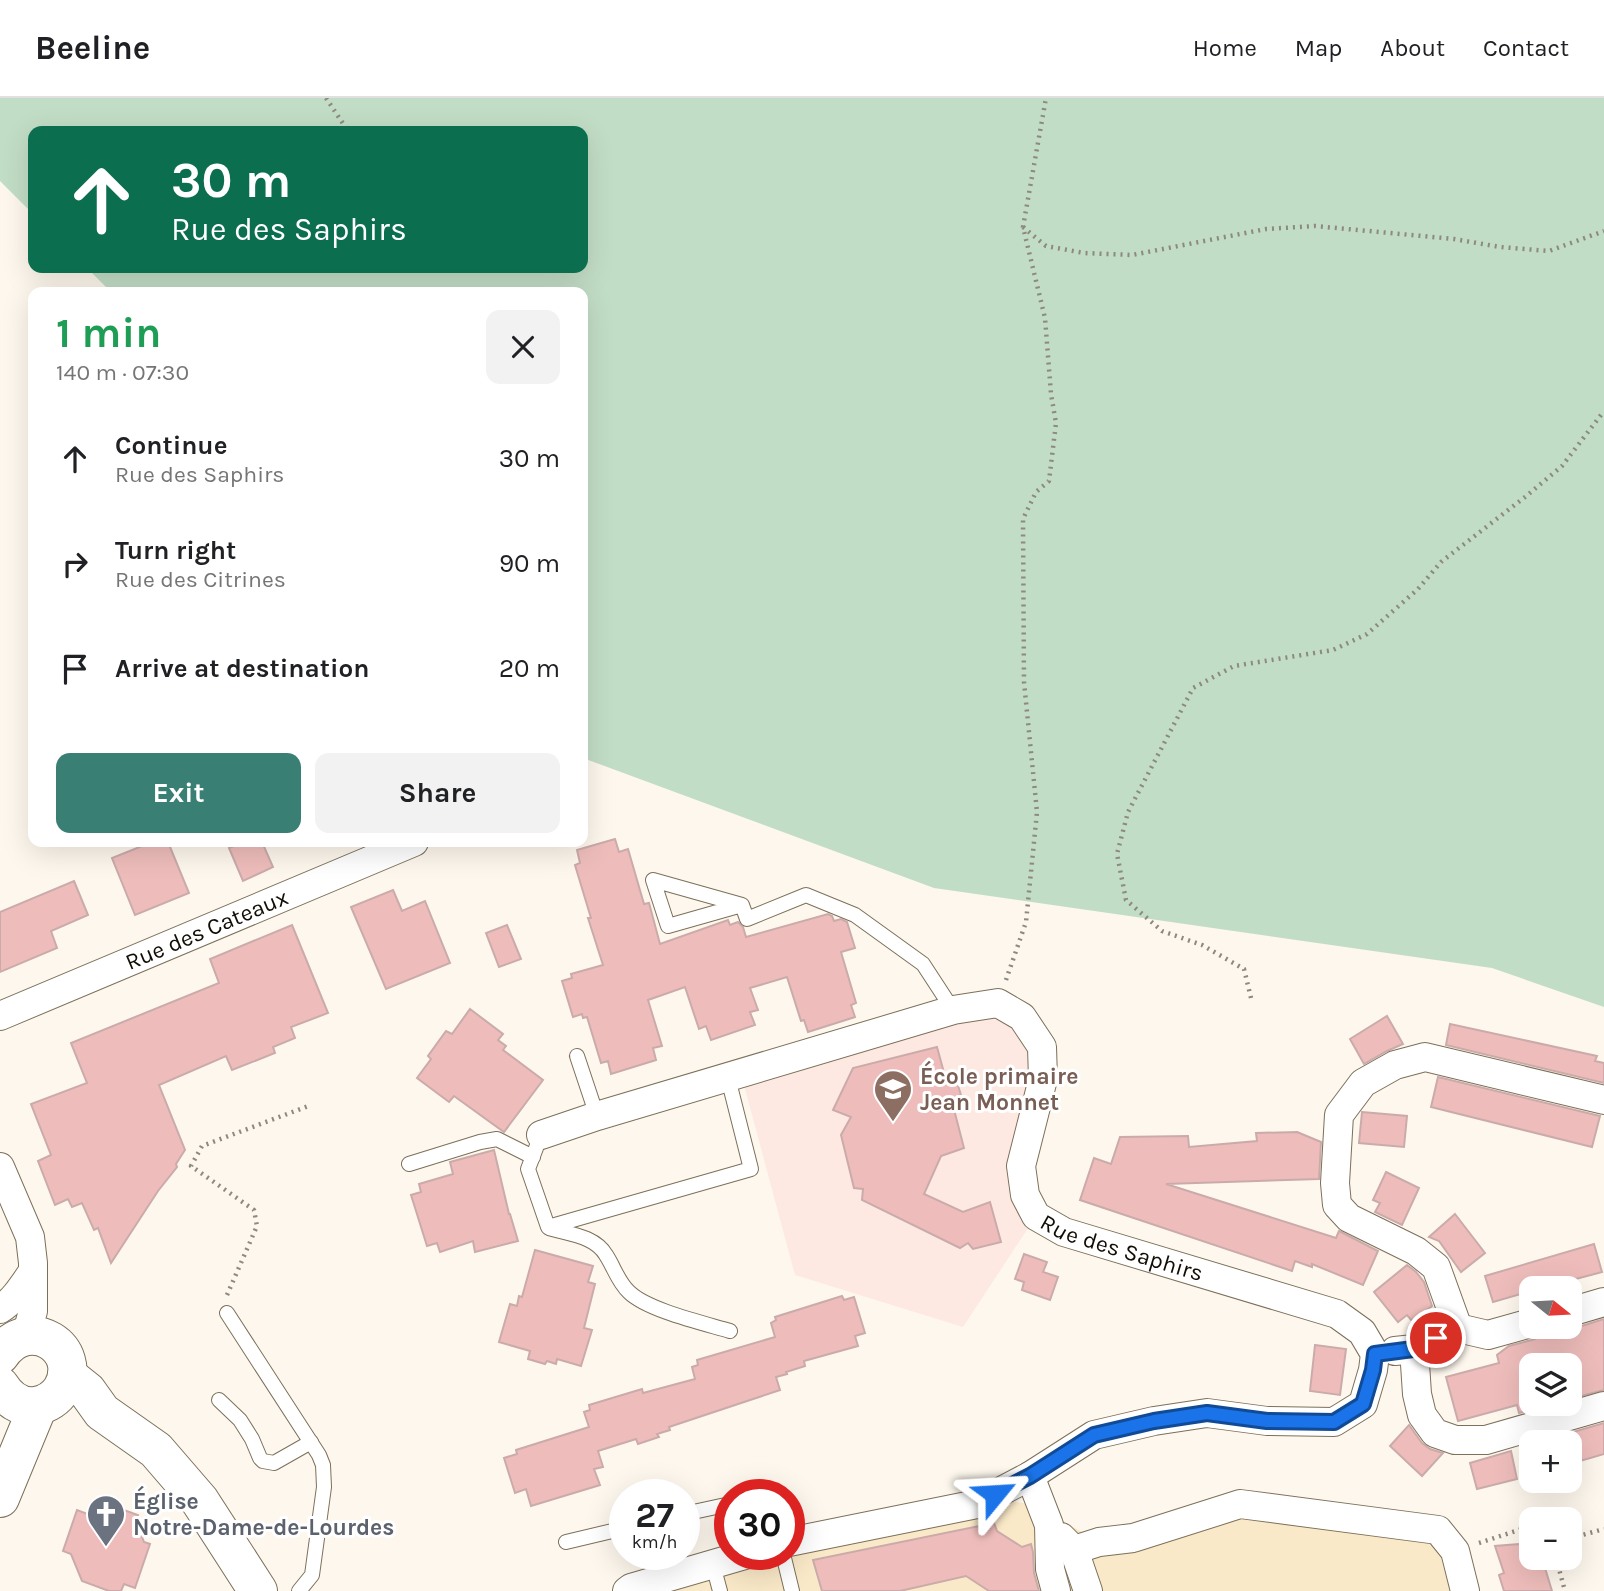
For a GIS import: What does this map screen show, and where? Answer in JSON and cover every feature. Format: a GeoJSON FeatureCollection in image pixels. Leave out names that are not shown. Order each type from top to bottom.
{"type":"FeatureCollection","features":[{"type":"Feature","properties":{"kind":"main road"},"geometry":{"type":"LineString","coordinates":[[2,1491],[6,1429],[24,1362],[156,1450],[200,1501],[258,1591]]}},
{"type":"Feature","properties":{"kind":"street","name":"Rue des Cateaux"},"geometry":{"type":"LineString","coordinates":[[0,1016],[402,847]]}},
{"type":"Feature","properties":{"kind":"street"},"geometry":{"type":"LineString","coordinates":[[537,1146],[597,1116],[953,1010],[998,1003]]}},
{"type":"Feature","properties":{"kind":"street","name":"Rue des Saphirs"},"geometry":{"type":"LineString","coordinates":[[998,1003],[1022,1017],[1042,1047],[1043,1080],[1021,1166],[1025,1195],[1036,1216],[1064,1232],[1337,1314],[1362,1332],[1375,1354]]}},
{"type":"Feature","properties":{"kind":"street"},"geometry":{"type":"LineString","coordinates":[[1458,1328],[1436,1267],[1416,1251],[1349,1218],[1338,1206],[1335,1183],[1339,1115],[1363,1083],[1395,1065],[1425,1057],[1604,1100]]}},
{"type":"Feature","properties":{"kind":"street"},"geometry":{"type":"LineString","coordinates":[[0,1167],[30,1237],[33,1267],[46,1299],[51,1328],[24,1362]]}},
{"type":"Feature","properties":{"kind":"street"},"geometry":{"type":"LineString","coordinates":[[24,1362],[5,1307],[17,1294],[33,1267]]}},
{"type":"Feature","properties":{"kind":"street"},"geometry":{"type":"LineString","coordinates":[[1582,1308],[1604,1302]]}},
{"type":"Feature","properties":{"kind":"street"},"geometry":{"type":"LineString","coordinates":[[805,1539],[977,1504],[1030,1476],[1094,1435],[1154,1421],[1207,1413],[1267,1421],[1334,1422],[1363,1404],[1375,1354],[1413,1349],[1458,1328],[1488,1335],[1519,1326]]}},
{"type":"Feature","properties":{"kind":"street"},"geometry":{"type":"LineString","coordinates":[[1413,1349],[1417,1394],[1422,1415],[1435,1433],[1455,1440],[1486,1440],[1604,1406]]}},
{"type":"Feature","properties":{"kind":"street"},"geometry":{"type":"LineString","coordinates":[[1030,1476],[1048,1525],[1050,1569],[1056,1591]]}},
{"type":"Feature","properties":{"kind":"street"},"geometry":{"type":"LineString","coordinates":[[1074,1550],[1099,1542],[1133,1538],[1240,1504],[1438,1530],[1455,1550],[1465,1591]]}},
{"type":"Feature","properties":{"kind":"street"},"geometry":{"type":"LineString","coordinates":[[1048,1525],[1074,1550],[1088,1591]]}},
{"type":"Feature","properties":{"kind":"street"},"geometry":{"type":"LineString","coordinates":[[627,1591],[631,1588],[716,1578]]}},
{"type":"Feature","properties":{"kind":"lane"},"geometry":{"type":"LineString","coordinates":[[653,880],[729,901],[742,905],[668,926],[653,880]]}},
{"type":"Feature","properties":{"kind":"lane"},"geometry":{"type":"LineString","coordinates":[[742,905],[747,919],[806,895],[855,915],[923,964],[953,1010]]}},
{"type":"Feature","properties":{"kind":"lane"},"geometry":{"type":"LineString","coordinates":[[577,1056],[597,1116]]}},
{"type":"Feature","properties":{"kind":"lane"},"geometry":{"type":"LineString","coordinates":[[548,1227],[751,1169],[728,1078]]}},
{"type":"Feature","properties":{"kind":"lane"},"geometry":{"type":"LineString","coordinates":[[409,1164],[497,1139],[537,1146],[528,1169],[548,1227]]}},
{"type":"Feature","properties":{"kind":"lane"},"geometry":{"type":"LineString","coordinates":[[548,1227],[594,1241],[605,1253],[628,1291],[644,1304],[730,1331]]}},
{"type":"Feature","properties":{"kind":"lane"},"geometry":{"type":"LineString","coordinates":[[227,1313],[311,1442],[323,1465],[324,1486],[312,1575],[299,1591]]}},
{"type":"Feature","properties":{"kind":"lane"},"geometry":{"type":"LineString","coordinates":[[219,1400],[240,1420],[263,1461],[274,1463],[311,1442]]}},
{"type":"Feature","properties":{"kind":"lane"},"geometry":{"type":"LineString","coordinates":[[566,1542],[609,1532]]}},
{"type":"Feature","properties":{"kind":"lane"},"geometry":{"type":"LineString","coordinates":[[787,1570],[792,1591]]}},
{"type":"Feature","properties":{"kind":"path"},"geometry":{"type":"LineString","coordinates":[[326,98],[345,126]]}},
{"type":"Feature","properties":{"kind":"path"},"geometry":{"type":"LineString","coordinates":[[998,1003],[1026,922],[1037,812],[1024,682],[1023,519],[1036,492],[1049,481],[1056,423],[1045,318],[1023,227],[1046,98]]}},
{"type":"Feature","properties":{"kind":"path"},"geometry":{"type":"LineString","coordinates":[[1023,227],[1046,246],[1084,254],[1132,255],[1266,229],[1315,226],[1549,251],[1604,231]]}},
{"type":"Feature","properties":{"kind":"path"},"geometry":{"type":"LineString","coordinates":[[1251,998],[1244,969],[1202,945],[1162,931],[1126,900],[1117,854],[1128,812],[1193,688],[1234,666],[1333,650],[1367,634],[1418,589],[1441,562],[1562,466],[1604,411]]}},
{"type":"Feature","properties":{"kind":"path"},"geometry":{"type":"LineString","coordinates":[[227,1313],[226,1295],[257,1226],[254,1210],[191,1166],[202,1146],[312,1105]]}},
{"type":"Feature","properties":{"kind":"path"},"geometry":{"type":"LineString","coordinates":[[1582,1536],[1604,1529]]}},
{"type":"Feature","properties":{"kind":"path"},"geometry":{"type":"LineString","coordinates":[[1455,1550],[1519,1530]]}},
{"type":"Feature","properties":{"kind":"path"},"geometry":{"type":"LineString","coordinates":[[1559,1570],[1565,1591]]}},
{"type":"Feature","properties":{"kind":"shaded area","name":"École primaire Jean Monnet"},"geometry":{"type":"Polygon","coordinates":[[[998,1003],[1042,1047],[1021,1166],[1036,1216],[963,1327],[795,1275],[741,1074],[998,1003]]]}},
{"type":"Feature","properties":{"kind":"shaded area"},"geometry":{"type":"Polygon","coordinates":[[[1003,1501],[1024,1503],[1046,1511],[1099,1542],[1212,1514],[1424,1534],[1439,1550],[1450,1591],[627,1591],[714,1564],[714,1570],[805,1570],[805,1550],[1003,1501]]]}},
{"type":"Feature","properties":{"kind":"green space"},"geometry":{"type":"Polygon","coordinates":[[[0,98],[1604,98],[1604,1007],[1492,968],[934,888],[588,760],[588,287],[106,287],[92,273],[588,273],[588,126],[28,126],[28,209],[0,181],[0,98]]]}},
{"type":"Feature","properties":{"kind":"building"},"geometry":{"type":"Polygon","coordinates":[[[615,839],[619,852],[628,849],[644,904],[649,903],[660,944],[728,920],[730,925],[738,922],[746,937],[828,914],[834,921],[841,919],[847,922],[855,948],[841,952],[856,1003],[851,1005],[855,1017],[808,1032],[804,1020],[801,1021],[787,977],[750,988],[758,1010],[750,1012],[755,1025],[711,1040],[706,1026],[699,1029],[685,987],[648,1000],[662,1046],[653,1048],[656,1060],[611,1074],[608,1061],[601,1063],[587,1017],[583,1018],[582,1014],[573,1017],[562,981],[572,978],[571,974],[603,965],[575,865],[580,863],[577,850],[615,839]]]}},
{"type":"Feature","properties":{"kind":"building"},"geometry":{"type":"Polygon","coordinates":[[[140,847],[170,847],[189,893],[135,915],[112,858],[140,847]]]}},
{"type":"Feature","properties":{"kind":"building"},"geometry":{"type":"Polygon","coordinates":[[[264,847],[273,867],[243,881],[229,848],[264,847]]]}},
{"type":"Feature","properties":{"kind":"building"},"geometry":{"type":"Polygon","coordinates":[[[74,881],[88,915],[51,931],[57,948],[0,972],[0,912],[74,881]]]}},
{"type":"Feature","properties":{"kind":"building"},"geometry":{"type":"Polygon","coordinates":[[[393,890],[402,911],[425,901],[450,963],[386,989],[351,907],[393,890]]]}},
{"type":"Feature","properties":{"kind":"building"},"geometry":{"type":"Polygon","coordinates":[[[292,925],[328,1013],[291,1027],[295,1038],[273,1047],[275,1053],[232,1070],[226,1056],[159,1085],[185,1150],[176,1164],[177,1167],[111,1263],[98,1228],[94,1230],[82,1203],[72,1207],[68,1199],[55,1205],[38,1161],[51,1155],[31,1104],[87,1083],[71,1043],[219,983],[210,959],[292,925]]]}},
{"type":"Feature","properties":{"kind":"building"},"geometry":{"type":"Polygon","coordinates":[[[507,925],[521,959],[499,967],[486,933],[507,925]]]}},
{"type":"Feature","properties":{"kind":"building"},"geometry":{"type":"Polygon","coordinates":[[[470,1009],[503,1034],[498,1040],[506,1046],[503,1050],[543,1080],[504,1132],[454,1096],[449,1102],[417,1078],[431,1059],[428,1056],[446,1031],[452,1034],[470,1009]]]}},
{"type":"Feature","properties":{"kind":"building"},"geometry":{"type":"Polygon","coordinates":[[[1387,1016],[1403,1044],[1364,1064],[1350,1039],[1387,1016]]]}},
{"type":"Feature","properties":{"kind":"building"},"geometry":{"type":"Polygon","coordinates":[[[1450,1024],[1597,1056],[1595,1061],[1604,1063],[1604,1083],[1446,1045],[1450,1024]]]}},
{"type":"Feature","properties":{"kind":"building"},"geometry":{"type":"Polygon","coordinates":[[[937,1047],[946,1080],[955,1076],[961,1095],[951,1098],[964,1148],[941,1156],[924,1194],[963,1212],[990,1202],[1001,1242],[973,1249],[968,1243],[960,1248],[862,1200],[863,1189],[854,1188],[841,1135],[851,1117],[833,1110],[853,1068],[937,1047]]]}},
{"type":"Feature","properties":{"kind":"building"},"geometry":{"type":"Polygon","coordinates":[[[1438,1077],[1600,1116],[1592,1147],[1431,1107],[1438,1077]]]}},
{"type":"Feature","properties":{"kind":"building"},"geometry":{"type":"Polygon","coordinates":[[[1362,1112],[1407,1116],[1404,1147],[1359,1143],[1362,1112]]]}},
{"type":"Feature","properties":{"kind":"building"},"geometry":{"type":"Polygon","coordinates":[[[1297,1132],[1321,1142],[1319,1179],[1166,1184],[1336,1238],[1339,1231],[1378,1251],[1363,1285],[1312,1264],[1312,1267],[1295,1261],[1292,1271],[1080,1200],[1094,1158],[1111,1164],[1120,1137],[1188,1136],[1189,1147],[1257,1141],[1256,1133],[1297,1132]]]}},
{"type":"Feature","properties":{"kind":"building"},"geometry":{"type":"Polygon","coordinates":[[[494,1150],[518,1241],[475,1252],[473,1241],[440,1252],[437,1243],[427,1246],[411,1195],[421,1192],[419,1184],[453,1174],[450,1162],[494,1150]]]}},
{"type":"Feature","properties":{"kind":"building"},"geometry":{"type":"Polygon","coordinates":[[[1386,1172],[1419,1188],[1402,1225],[1375,1212],[1380,1203],[1373,1200],[1386,1172]]]}},
{"type":"Feature","properties":{"kind":"building"},"geometry":{"type":"Polygon","coordinates":[[[1455,1214],[1485,1253],[1461,1272],[1439,1241],[1429,1237],[1455,1214]]]}},
{"type":"Feature","properties":{"kind":"building"},"geometry":{"type":"Polygon","coordinates":[[[1594,1244],[1602,1272],[1582,1277],[1519,1276],[1519,1294],[1493,1302],[1485,1276],[1594,1244]]]}},
{"type":"Feature","properties":{"kind":"building"},"geometry":{"type":"Polygon","coordinates":[[[535,1250],[593,1266],[588,1282],[595,1284],[584,1328],[592,1330],[581,1366],[557,1359],[556,1364],[547,1361],[545,1364],[528,1359],[530,1351],[499,1342],[510,1304],[517,1306],[519,1296],[522,1297],[535,1250]]]}},
{"type":"Feature","properties":{"kind":"building"},"geometry":{"type":"Polygon","coordinates":[[[1024,1254],[1047,1262],[1043,1272],[1058,1277],[1050,1300],[1022,1290],[1024,1282],[1015,1279],[1024,1254]]]}},
{"type":"Feature","properties":{"kind":"building"},"geometry":{"type":"Polygon","coordinates":[[[1407,1265],[1424,1282],[1432,1306],[1413,1322],[1407,1315],[1398,1322],[1374,1292],[1407,1265]]]}},
{"type":"Feature","properties":{"kind":"building"},"geometry":{"type":"Polygon","coordinates":[[[842,1296],[844,1300],[854,1297],[865,1333],[855,1336],[858,1346],[804,1361],[805,1366],[776,1377],[780,1390],[669,1427],[670,1430],[657,1434],[659,1437],[638,1444],[636,1439],[598,1451],[603,1467],[594,1469],[600,1485],[531,1506],[526,1489],[515,1493],[504,1458],[517,1454],[516,1450],[589,1427],[584,1412],[590,1410],[589,1405],[642,1389],[643,1393],[695,1379],[692,1367],[698,1365],[697,1360],[775,1337],[771,1323],[776,1320],[775,1317],[842,1296]]]}},
{"type":"Feature","properties":{"kind":"building"},"geometry":{"type":"Polygon","coordinates":[[[1604,1319],[1604,1390],[1582,1396],[1582,1353],[1519,1353],[1519,1413],[1517,1405],[1458,1421],[1446,1377],[1499,1363],[1497,1355],[1509,1346],[1535,1339],[1582,1339],[1582,1326],[1604,1319]]]}},
{"type":"Feature","properties":{"kind":"building"},"geometry":{"type":"Polygon","coordinates":[[[1315,1345],[1346,1349],[1340,1395],[1310,1391],[1315,1345]]]}},
{"type":"Feature","properties":{"kind":"building"},"geometry":{"type":"Polygon","coordinates":[[[1604,1423],[1604,1454],[1582,1460],[1580,1430],[1604,1423]]]}},
{"type":"Feature","properties":{"kind":"building"},"geometry":{"type":"Polygon","coordinates":[[[1409,1425],[1422,1443],[1443,1453],[1422,1476],[1390,1446],[1409,1425]]]}},
{"type":"Feature","properties":{"kind":"building"},"geometry":{"type":"Polygon","coordinates":[[[1511,1451],[1517,1479],[1477,1489],[1470,1463],[1511,1451]]]}},
{"type":"Feature","properties":{"kind":"building","name":"Église Notre-Dame-de-Lourdes"},"geometry":{"type":"Polygon","coordinates":[[[96,1500],[138,1515],[136,1521],[144,1542],[150,1544],[135,1588],[124,1584],[121,1591],[109,1591],[82,1581],[71,1554],[63,1551],[77,1510],[90,1515],[96,1500]]]}},
{"type":"Feature","properties":{"kind":"building"},"geometry":{"type":"Polygon","coordinates":[[[994,1523],[997,1531],[1022,1547],[1031,1544],[1039,1591],[989,1591],[966,1576],[900,1591],[822,1591],[813,1560],[994,1523]]]}},
{"type":"Feature","properties":{"kind":"building"},"geometry":{"type":"Polygon","coordinates":[[[1519,1544],[1519,1570],[1546,1570],[1552,1591],[1504,1591],[1499,1575],[1504,1573],[1495,1546],[1519,1544]]]}},
{"type":"Feature","properties":{"kind":"place","name":"École primaire Jean Monnet"},"geometry":{"type":"Point","coordinates":[893,1123]}},
{"type":"Feature","properties":{"kind":"place","name":"Église Notre-Dame-de-Lourdes"},"geometry":{"type":"Point","coordinates":[106,1548]}},
{"type":"Feature","properties":{"kind":"route"},"geometry":{"type":"LineString","coordinates":[[995,1494],[1030,1476],[1094,1435],[1154,1421],[1207,1413],[1267,1421],[1334,1422],[1363,1404],[1375,1354],[1413,1349],[1436,1338]]}}]}
